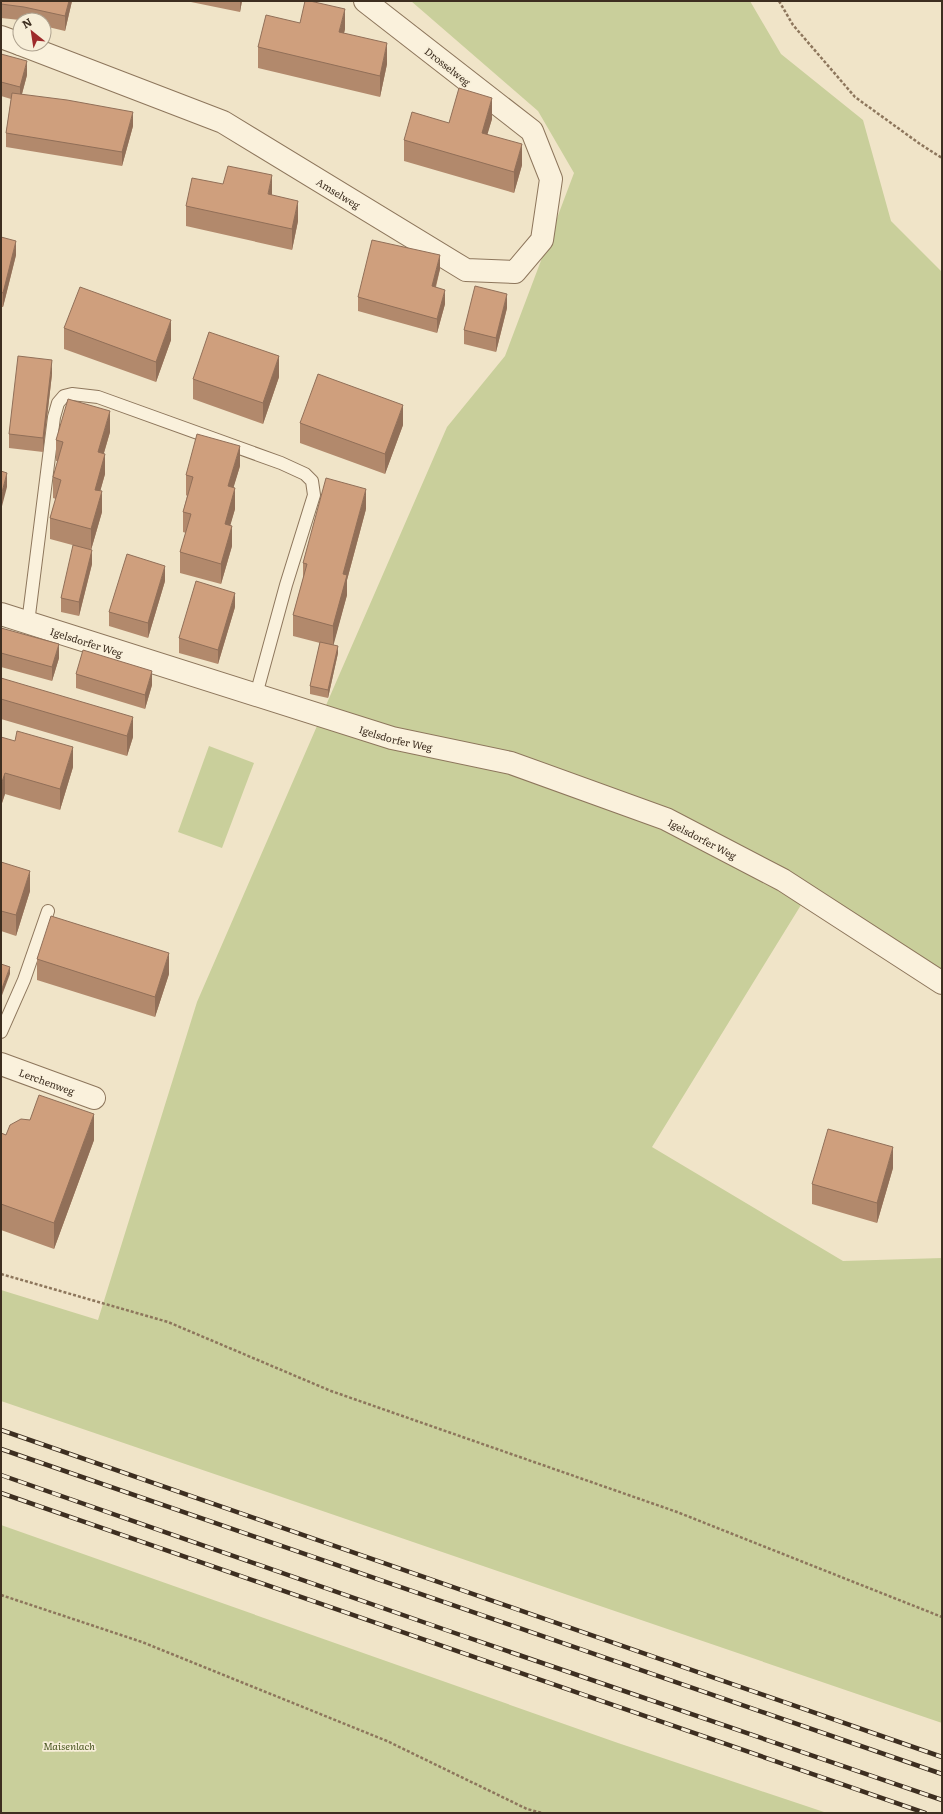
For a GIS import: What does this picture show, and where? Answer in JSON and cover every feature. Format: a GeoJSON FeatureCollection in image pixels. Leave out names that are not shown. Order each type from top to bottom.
{"type":"FeatureCollection","features":[{"type":"Feature","properties":{"kind":"street","name":"Drosselweg"},"geometry":{"type":"LineString","coordinates":[[365,1],[532,131]]}},
{"type":"Feature","properties":{"kind":"street","name":"Amselweg"},"geometry":{"type":"LineString","coordinates":[[1,37],[12,41]]}},
{"type":"Feature","properties":{"kind":"street","name":"Amselweg"},"geometry":{"type":"LineString","coordinates":[[41,52],[222,122],[466,270],[515,272],[542,240],[552,179],[532,131]]}},
{"type":"Feature","properties":{"kind":"street","name":"Igelsdorfer Weg"},"geometry":{"type":"LineString","coordinates":[[1,614],[392,738],[511,763],[666,819],[783,880],[942,983]]}},
{"type":"Feature","properties":{"kind":"street","name":"Lerchenweg"},"geometry":{"type":"LineString","coordinates":[[1,1064],[94,1098]]}},
{"type":"Feature","properties":{"kind":"lane"},"geometry":{"type":"LineString","coordinates":[[28,623],[54,417],[58,403],[64,396],[72,394],[98,397],[281,462],[305,474],[312,481],[314,494],[286,585],[256,695]]}},
{"type":"Feature","properties":{"kind":"lane"},"geometry":{"type":"LineString","coordinates":[[1,1032],[24,980],[48,911]]}},
{"type":"Feature","properties":{"kind":"path"},"geometry":{"type":"LineString","coordinates":[[779,1],[793,25],[855,97],[942,158]]}},
{"type":"Feature","properties":{"kind":"path"},"geometry":{"type":"LineString","coordinates":[[1,1274],[168,1322],[331,1391],[677,1512],[942,1617]]}},
{"type":"Feature","properties":{"kind":"path"},"geometry":{"type":"LineString","coordinates":[[1,1596],[163,1650],[387,1741],[527,1809],[542,1813]]}},
{"type":"Feature","properties":{"kind":"green space"},"geometry":{"type":"Polygon","coordinates":[[[411,1],[750,1],[781,54],[863,120],[891,221],[942,272],[942,995],[801,905],[652,1147],[843,1261],[942,1258],[942,1723],[1,1401],[1,1290],[98,1320],[197,1002],[447,427],[505,356],[574,173],[538,111],[411,1]]]}},
{"type":"Feature","properties":{"kind":"green space"},"geometry":{"type":"Polygon","coordinates":[[[209,746],[254,763],[222,848],[178,832],[209,746]]]}},
{"type":"Feature","properties":{"kind":"green space","name":"Maisenlach"},"geometry":{"type":"Polygon","coordinates":[[[1,1525],[618,1743],[827,1813],[1,1813],[1,1525]]]}},
{"type":"Feature","properties":{"kind":"building"},"geometry":{"type":"Polygon","coordinates":[[[1,1],[69,1],[65,16],[52,12],[1,4],[1,1]]]}},
{"type":"Feature","properties":{"kind":"building"},"geometry":{"type":"Polygon","coordinates":[[[305,1],[345,9],[339,32],[387,43],[380,76],[258,47],[266,15],[300,23],[305,1]]]}},
{"type":"Feature","properties":{"kind":"building"},"geometry":{"type":"Polygon","coordinates":[[[1,54],[27,61],[20,87],[1,82],[1,54]]]}},
{"type":"Feature","properties":{"kind":"building"},"geometry":{"type":"Polygon","coordinates":[[[459,88],[492,98],[482,133],[522,144],[514,172],[404,140],[412,112],[449,123],[459,88]]]}},
{"type":"Feature","properties":{"kind":"building"},"geometry":{"type":"Polygon","coordinates":[[[12,93],[67,100],[133,112],[122,152],[6,133],[12,93]]]}},
{"type":"Feature","properties":{"kind":"building"},"geometry":{"type":"Polygon","coordinates":[[[228,166],[272,175],[268,194],[298,201],[292,229],[186,206],[192,178],[223,184],[228,166]]]}},
{"type":"Feature","properties":{"kind":"building"},"geometry":{"type":"Polygon","coordinates":[[[1,237],[16,241],[3,293],[1,292],[1,237]]]}},
{"type":"Feature","properties":{"kind":"building"},"geometry":{"type":"Polygon","coordinates":[[[372,240],[440,255],[432,286],[445,290],[437,319],[358,297],[372,240]]]}},
{"type":"Feature","properties":{"kind":"building"},"geometry":{"type":"Polygon","coordinates":[[[475,286],[507,294],[496,338],[464,330],[475,286]]]}},
{"type":"Feature","properties":{"kind":"building"},"geometry":{"type":"Polygon","coordinates":[[[80,287],[171,320],[156,362],[64,328],[80,287]]]}},
{"type":"Feature","properties":{"kind":"building"},"geometry":{"type":"Polygon","coordinates":[[[209,332],[279,356],[263,403],[193,379],[209,332]]]}},
{"type":"Feature","properties":{"kind":"building"},"geometry":{"type":"Polygon","coordinates":[[[18,356],[52,360],[43,438],[9,434],[18,356]]]}},
{"type":"Feature","properties":{"kind":"building"},"geometry":{"type":"Polygon","coordinates":[[[318,374],[403,405],[385,454],[300,423],[318,374]]]}},
{"type":"Feature","properties":{"kind":"building"},"geometry":{"type":"Polygon","coordinates":[[[68,399],[110,411],[98,452],[105,454],[95,490],[102,491],[91,529],[50,518],[61,480],[53,477],[63,442],[56,440],[68,399]]]}},
{"type":"Feature","properties":{"kind":"building"},"geometry":{"type":"Polygon","coordinates":[[[197,434],[240,446],[228,486],[235,488],[225,524],[232,526],[221,564],[180,552],[191,514],[183,512],[193,477],[186,475],[197,434]]]}},
{"type":"Feature","properties":{"kind":"building"},"geometry":{"type":"Polygon","coordinates":[[[1,471],[7,473],[1,496],[1,471]]]}},
{"type":"Feature","properties":{"kind":"building"},"geometry":{"type":"Polygon","coordinates":[[[326,478],[366,489],[343,574],[347,575],[333,626],[293,615],[307,564],[303,563],[326,478]]]}},
{"type":"Feature","properties":{"kind":"building"},"geometry":{"type":"Polygon","coordinates":[[[73,545],[92,550],[79,602],[61,598],[73,545]]]}},
{"type":"Feature","properties":{"kind":"building"},"geometry":{"type":"Polygon","coordinates":[[[127,554],[165,566],[148,623],[109,612],[127,554]]]}},
{"type":"Feature","properties":{"kind":"building"},"geometry":{"type":"Polygon","coordinates":[[[196,581],[235,593],[218,650],[179,638],[196,581]]]}},
{"type":"Feature","properties":{"kind":"building"},"geometry":{"type":"Polygon","coordinates":[[[1,628],[59,644],[52,667],[1,653],[1,628]]]}},
{"type":"Feature","properties":{"kind":"building"},"geometry":{"type":"Polygon","coordinates":[[[320,642],[338,646],[328,690],[310,686],[320,642]]]}},
{"type":"Feature","properties":{"kind":"building"},"geometry":{"type":"Polygon","coordinates":[[[83,650],[152,671],[145,695],[76,674],[83,650]]]}},
{"type":"Feature","properties":{"kind":"building"},"geometry":{"type":"Polygon","coordinates":[[[1,678],[133,717],[127,736],[1,699],[1,678]]]}},
{"type":"Feature","properties":{"kind":"building"},"geometry":{"type":"Polygon","coordinates":[[[17,731],[73,747],[60,789],[5,773],[1,782],[1,737],[15,741],[17,731]]]}},
{"type":"Feature","properties":{"kind":"building"},"geometry":{"type":"Polygon","coordinates":[[[1,862],[30,871],[16,915],[1,911],[1,862]]]}},
{"type":"Feature","properties":{"kind":"building"},"geometry":{"type":"Polygon","coordinates":[[[51,916],[169,953],[155,997],[37,959],[51,916]]]}},
{"type":"Feature","properties":{"kind":"building"},"geometry":{"type":"Polygon","coordinates":[[[1,964],[10,967],[1,991],[1,964]]]}},
{"type":"Feature","properties":{"kind":"building"},"geometry":{"type":"Polygon","coordinates":[[[39,1095],[94,1114],[54,1223],[1,1204],[1,1133],[6,1135],[10,1125],[21,1119],[30,1120],[39,1095]]]}},
{"type":"Feature","properties":{"kind":"building"},"geometry":{"type":"Polygon","coordinates":[[[828,1129],[893,1147],[877,1203],[812,1184],[828,1129]]]}},
{"type":"Feature","properties":{"kind":"railway"},"geometry":{"type":"LineString","coordinates":[[1,1430],[942,1757]]}},
{"type":"Feature","properties":{"kind":"railway"},"geometry":{"type":"LineString","coordinates":[[1,1449],[942,1774]]}},
{"type":"Feature","properties":{"kind":"railway"},"geometry":{"type":"LineString","coordinates":[[1,1475],[446,1630],[942,1800]]}},
{"type":"Feature","properties":{"kind":"railway"},"geometry":{"type":"LineString","coordinates":[[1,1493],[925,1813]]}}]}
